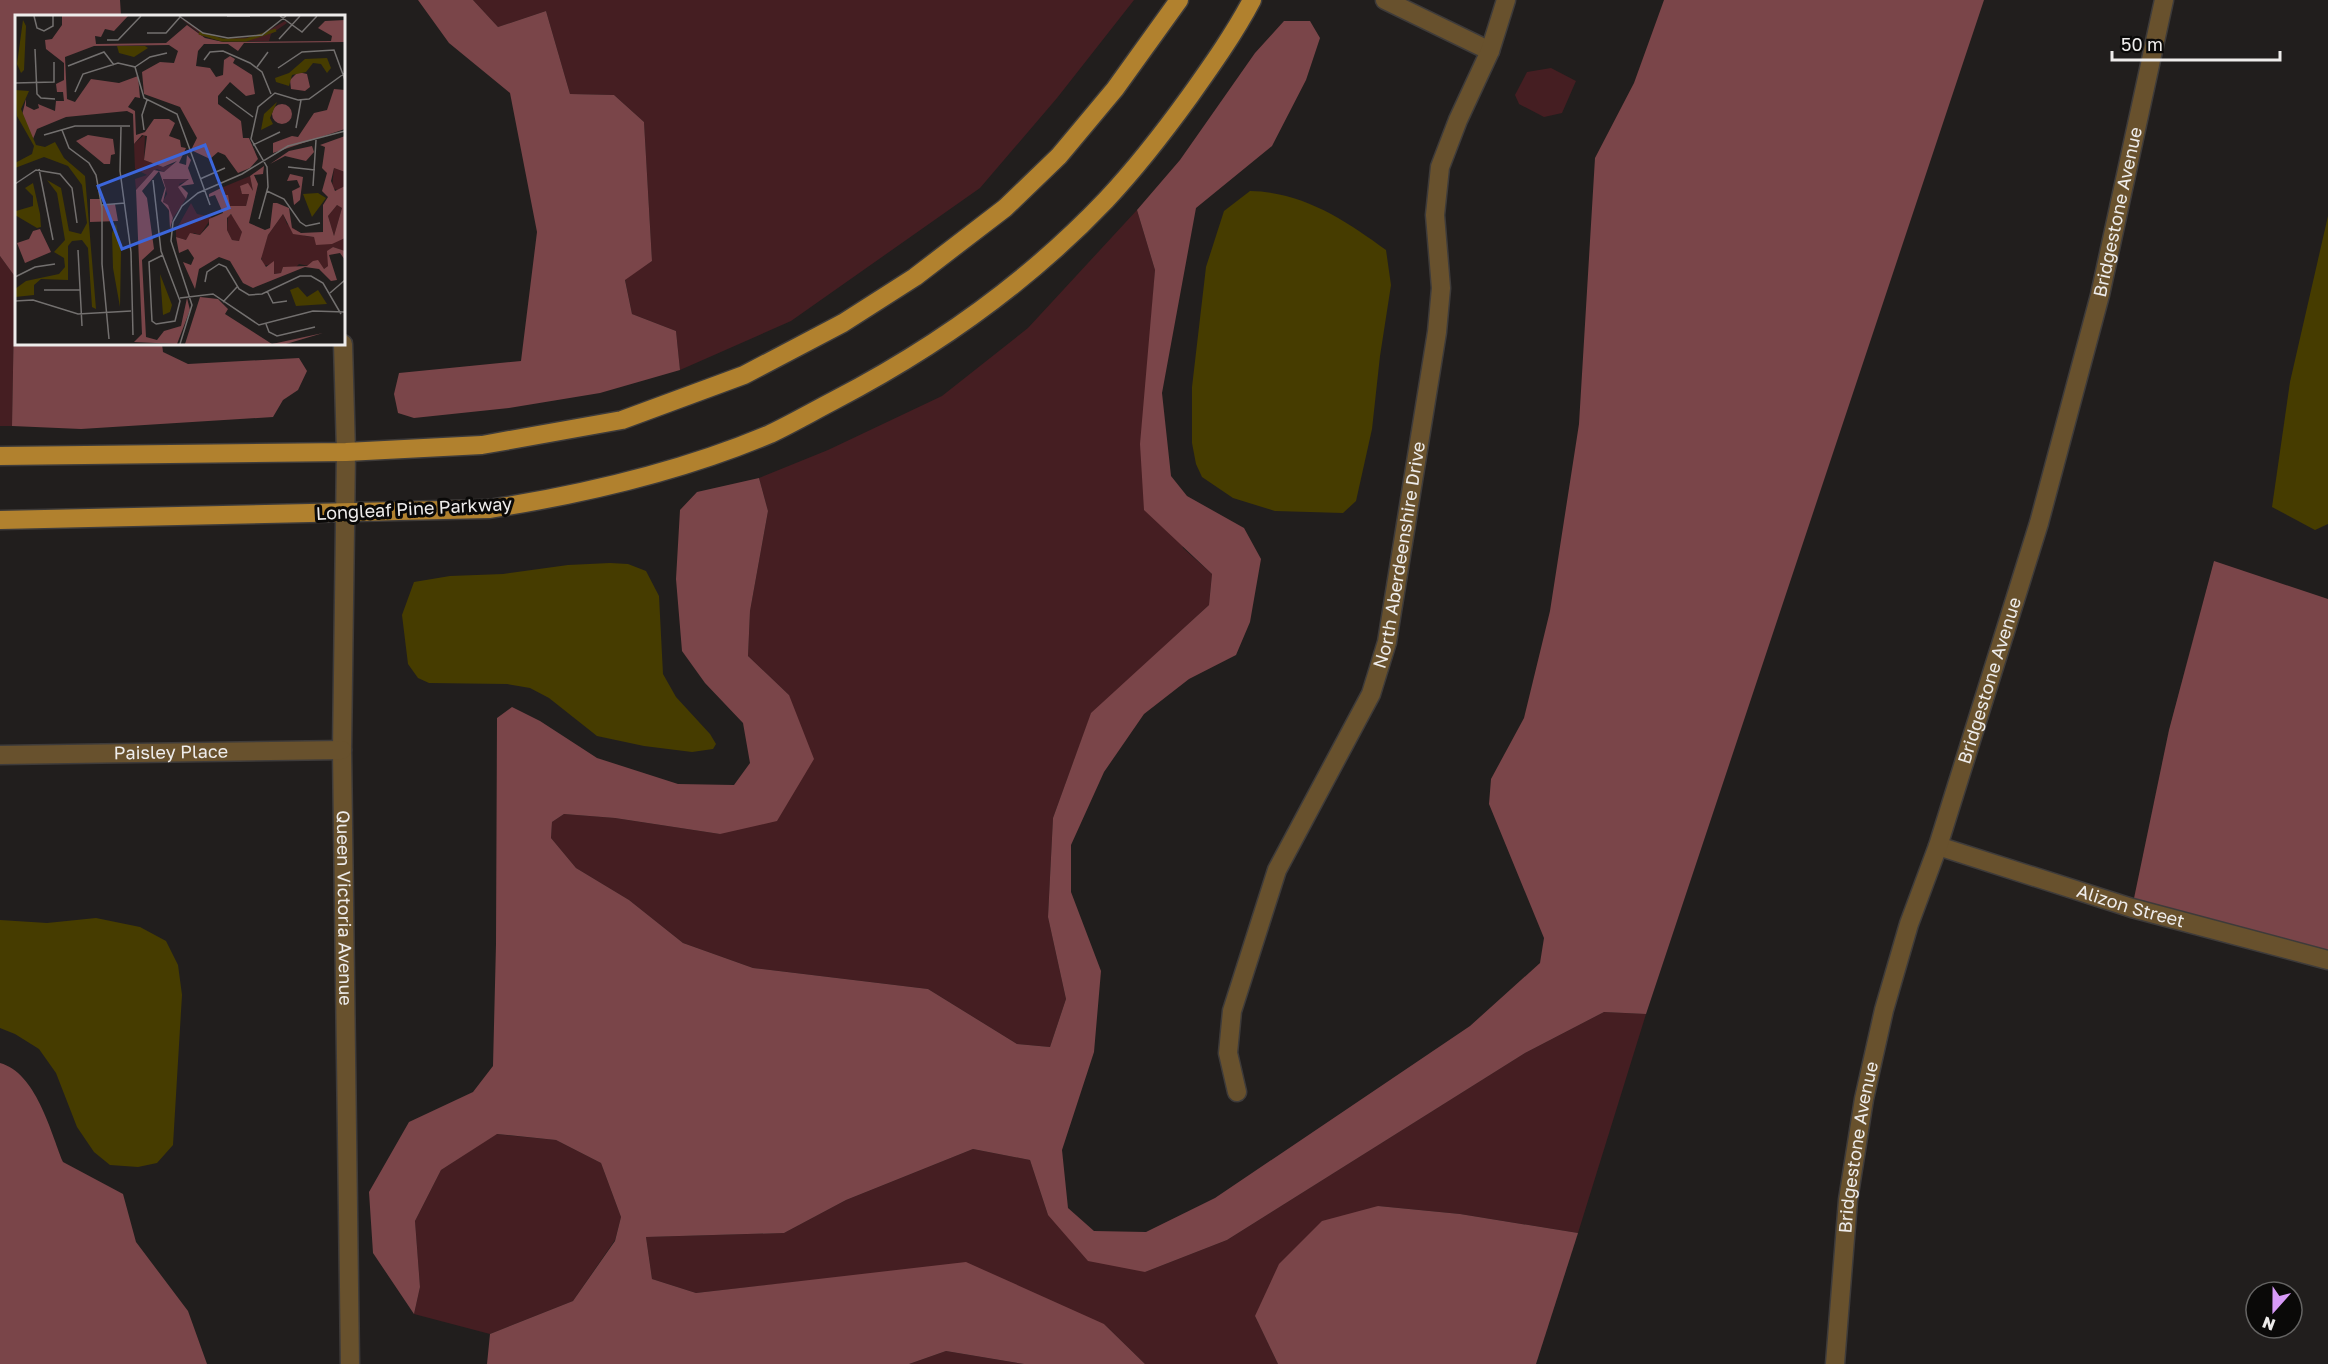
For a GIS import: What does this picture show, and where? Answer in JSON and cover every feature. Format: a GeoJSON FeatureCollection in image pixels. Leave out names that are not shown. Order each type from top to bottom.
{"type":"FeatureCollection","features":[{"type":"Feature","properties":{"kind":"main road"},"geometry":{"type":"LineString","coordinates":[[0,456],[346,452],[482,445],[622,420],[744,375],[843,323],[915,277],[1005,208],[1052,163],[1115,89],[1179,0]]}},
{"type":"Feature","properties":{"kind":"main road","name":"Longleaf Pine Parkway"},"geometry":{"type":"LineString","coordinates":[[0,520],[489,509],[555,499],[624,483],[704,459],[771,433],[875,379],[953,330],[1038,264],[1106,200],[1173,119],[1233,37],[1252,0]]}},
{"type":"Feature","properties":{"kind":"street"},"geometry":{"type":"LineString","coordinates":[[1386,0],[1490,51]]}},
{"type":"Feature","properties":{"kind":"street","name":"North Aberdeenshire Drive"},"geometry":{"type":"LineString","coordinates":[[1237,1092],[1228,1053],[1232,1011],[1277,870],[1371,694],[1387,642],[1437,332],[1441,288],[1435,215],[1440,166],[1458,120],[1490,51],[1506,0]]}},
{"type":"Feature","properties":{"kind":"street","name":"Bridgestone Avenue"},"geometry":{"type":"LineString","coordinates":[[1835,1364],[1848,1200],[1864,1100],[1884,1010],[1909,924],[1938,846],[2012,614],[2069,414],[2100,295],[2164,0]]}},
{"type":"Feature","properties":{"kind":"street","name":"Queen Victoria Avenue"},"geometry":{"type":"LineString","coordinates":[[344,345],[346,513],[342,750],[350,1364]]}},
{"type":"Feature","properties":{"kind":"street","name":"Paisley Place"},"geometry":{"type":"LineString","coordinates":[[0,755],[342,750]]}},
{"type":"Feature","properties":{"kind":"street","name":"Alizon Street"},"geometry":{"type":"LineString","coordinates":[[1938,846],[2132,908],[2328,960]]}},
{"type":"Feature","properties":{"kind":"shaded area"},"geometry":{"type":"Polygon","coordinates":[[[0,0],[120,0],[121,15],[15,15],[15,277],[0,256],[0,0]]]}},
{"type":"Feature","properties":{"kind":"shaded area"},"geometry":{"type":"Polygon","coordinates":[[[418,0],[473,0],[498,27],[546,11],[570,94],[614,95],[644,122],[652,261],[625,280],[632,314],[676,331],[680,370],[600,393],[509,408],[414,418],[398,413],[394,394],[399,373],[521,361],[537,232],[510,93],[449,43],[418,0]]]}},
{"type":"Feature","properties":{"kind":"shaded area"},"geometry":{"type":"Polygon","coordinates":[[[473,0],[1134,0],[1057,98],[980,188],[791,321],[680,370],[676,331],[632,314],[625,279],[652,261],[644,122],[614,95],[570,94],[546,11],[498,27],[473,0]]]}},
{"type":"Feature","properties":{"kind":"shaded area"},"geometry":{"type":"Polygon","coordinates":[[[1664,0],[1984,0],[1646,1014],[1604,1012],[1525,1053],[1227,1240],[1145,1272],[1088,1261],[1048,1215],[1030,1160],[973,1149],[846,1200],[784,1233],[646,1237],[652,1279],[696,1293],[966,1262],[1104,1324],[1145,1364],[1024,1364],[946,1351],[909,1364],[487,1364],[490,1334],[573,1301],[615,1241],[621,1217],[601,1163],[556,1140],[497,1134],[441,1170],[415,1221],[420,1287],[414,1314],[373,1253],[369,1192],[409,1122],[473,1092],[493,1066],[497,718],[512,707],[540,721],[597,758],[678,784],[734,785],[750,763],[743,723],[705,683],[682,651],[676,579],[680,510],[697,492],[759,478],[768,511],[750,611],[748,656],[789,695],[814,759],[777,821],[720,834],[615,818],[564,814],[552,822],[551,838],[576,868],[629,900],[683,943],[753,968],[928,989],[1017,1044],[1050,1047],[1066,999],[1048,917],[1053,818],[1091,713],[1209,605],[1212,574],[1144,510],[1140,444],[1155,270],[1137,210],[1180,160],[1255,53],[1284,21],[1310,21],[1320,38],[1306,80],[1272,146],[1196,208],[1162,393],[1171,476],[1187,496],[1244,528],[1261,559],[1250,622],[1236,655],[1189,679],[1144,714],[1104,772],[1071,845],[1071,892],[1101,971],[1094,1052],[1062,1150],[1068,1208],[1094,1231],[1146,1232],[1215,1198],[1470,1026],[1540,963],[1544,938],[1489,804],[1491,779],[1524,718],[1550,611],[1579,424],[1595,158],[1634,83],[1664,0]]]}},
{"type":"Feature","properties":{"kind":"shaded area"},"geometry":{"type":"Polygon","coordinates":[[[1551,68],[1576,81],[1562,113],[1544,117],[1519,104],[1515,95],[1527,72],[1551,68]]]}},
{"type":"Feature","properties":{"kind":"shaded area"},"geometry":{"type":"Polygon","coordinates":[[[1250,191],[1288,196],[1306,202],[1339,218],[1386,250],[1391,285],[1372,429],[1356,501],[1343,513],[1275,511],[1233,498],[1202,477],[1196,464],[1192,443],[1192,387],[1206,267],[1224,211],[1250,191]]]}},
{"type":"Feature","properties":{"kind":"shaded area"},"geometry":{"type":"Polygon","coordinates":[[[1137,210],[1155,270],[1149,352],[1183,548],[1212,574],[1209,605],[1091,714],[1053,818],[1048,917],[1066,999],[1050,1047],[1017,1044],[928,989],[753,968],[683,943],[629,900],[576,868],[551,838],[552,822],[564,814],[615,818],[720,834],[789,695],[748,656],[750,611],[768,511],[759,478],[828,450],[942,396],[1028,328],[1137,210]]]}},
{"type":"Feature","properties":{"kind":"shaded area"},"geometry":{"type":"Polygon","coordinates":[[[2328,216],[2328,524],[2315,530],[2272,507],[2290,382],[2328,216]]]}},
{"type":"Feature","properties":{"kind":"shaded area"},"geometry":{"type":"Polygon","coordinates":[[[0,256],[15,277],[15,296],[12,426],[0,426],[0,256]]]}},
{"type":"Feature","properties":{"kind":"shaded area"},"geometry":{"type":"Polygon","coordinates":[[[15,298],[15,345],[162,345],[163,352],[188,364],[299,358],[307,371],[298,390],[283,400],[273,417],[81,429],[12,426],[15,298]]]}},
{"type":"Feature","properties":{"kind":"shaded area"},"geometry":{"type":"Polygon","coordinates":[[[2214,561],[2328,599],[2328,960],[2132,908],[2169,730],[2214,561]]]}},
{"type":"Feature","properties":{"kind":"shaded area"},"geometry":{"type":"Polygon","coordinates":[[[628,564],[646,571],[659,596],[663,674],[676,697],[710,734],[716,744],[713,749],[692,752],[644,746],[597,736],[549,698],[530,688],[507,684],[429,683],[418,678],[408,664],[402,615],[414,582],[450,576],[503,574],[568,565],[628,564]]]}},
{"type":"Feature","properties":{"kind":"shaded area"},"geometry":{"type":"Polygon","coordinates":[[[96,918],[140,927],[166,941],[178,965],[182,995],[173,1145],[157,1163],[138,1167],[110,1165],[94,1152],[77,1127],[56,1073],[39,1049],[15,1034],[0,1028],[0,920],[47,923],[96,918]]]}},
{"type":"Feature","properties":{"kind":"shaded area"},"geometry":{"type":"Polygon","coordinates":[[[1604,1012],[1646,1014],[1578,1233],[1460,1214],[1378,1206],[1255,1316],[1278,1364],[1145,1364],[1104,1324],[806,1281],[696,1293],[652,1279],[646,1237],[784,1233],[846,1200],[973,1149],[1030,1160],[1048,1215],[1145,1272],[1227,1240],[1525,1053],[1604,1012]]]}},
{"type":"Feature","properties":{"kind":"shaded area"},"geometry":{"type":"Polygon","coordinates":[[[0,1063],[13,1069],[32,1090],[47,1119],[63,1162],[123,1194],[136,1242],[188,1311],[207,1364],[0,1364],[0,1063]]]}},
{"type":"Feature","properties":{"kind":"shaded area"},"geometry":{"type":"Polygon","coordinates":[[[496,1134],[556,1140],[601,1163],[621,1217],[615,1240],[573,1301],[490,1334],[414,1314],[420,1287],[415,1221],[441,1170],[496,1134]]]}},
{"type":"Feature","properties":{"kind":"shaded area"},"geometry":{"type":"Polygon","coordinates":[[[1378,1206],[1460,1214],[1578,1233],[1536,1364],[1278,1364],[1255,1316],[1279,1264],[1322,1221],[1378,1206]]]}},
{"type":"Feature","properties":{"kind":"shaded area"},"geometry":{"type":"Polygon","coordinates":[[[946,1351],[1024,1364],[909,1364],[946,1351]]]}}]}
